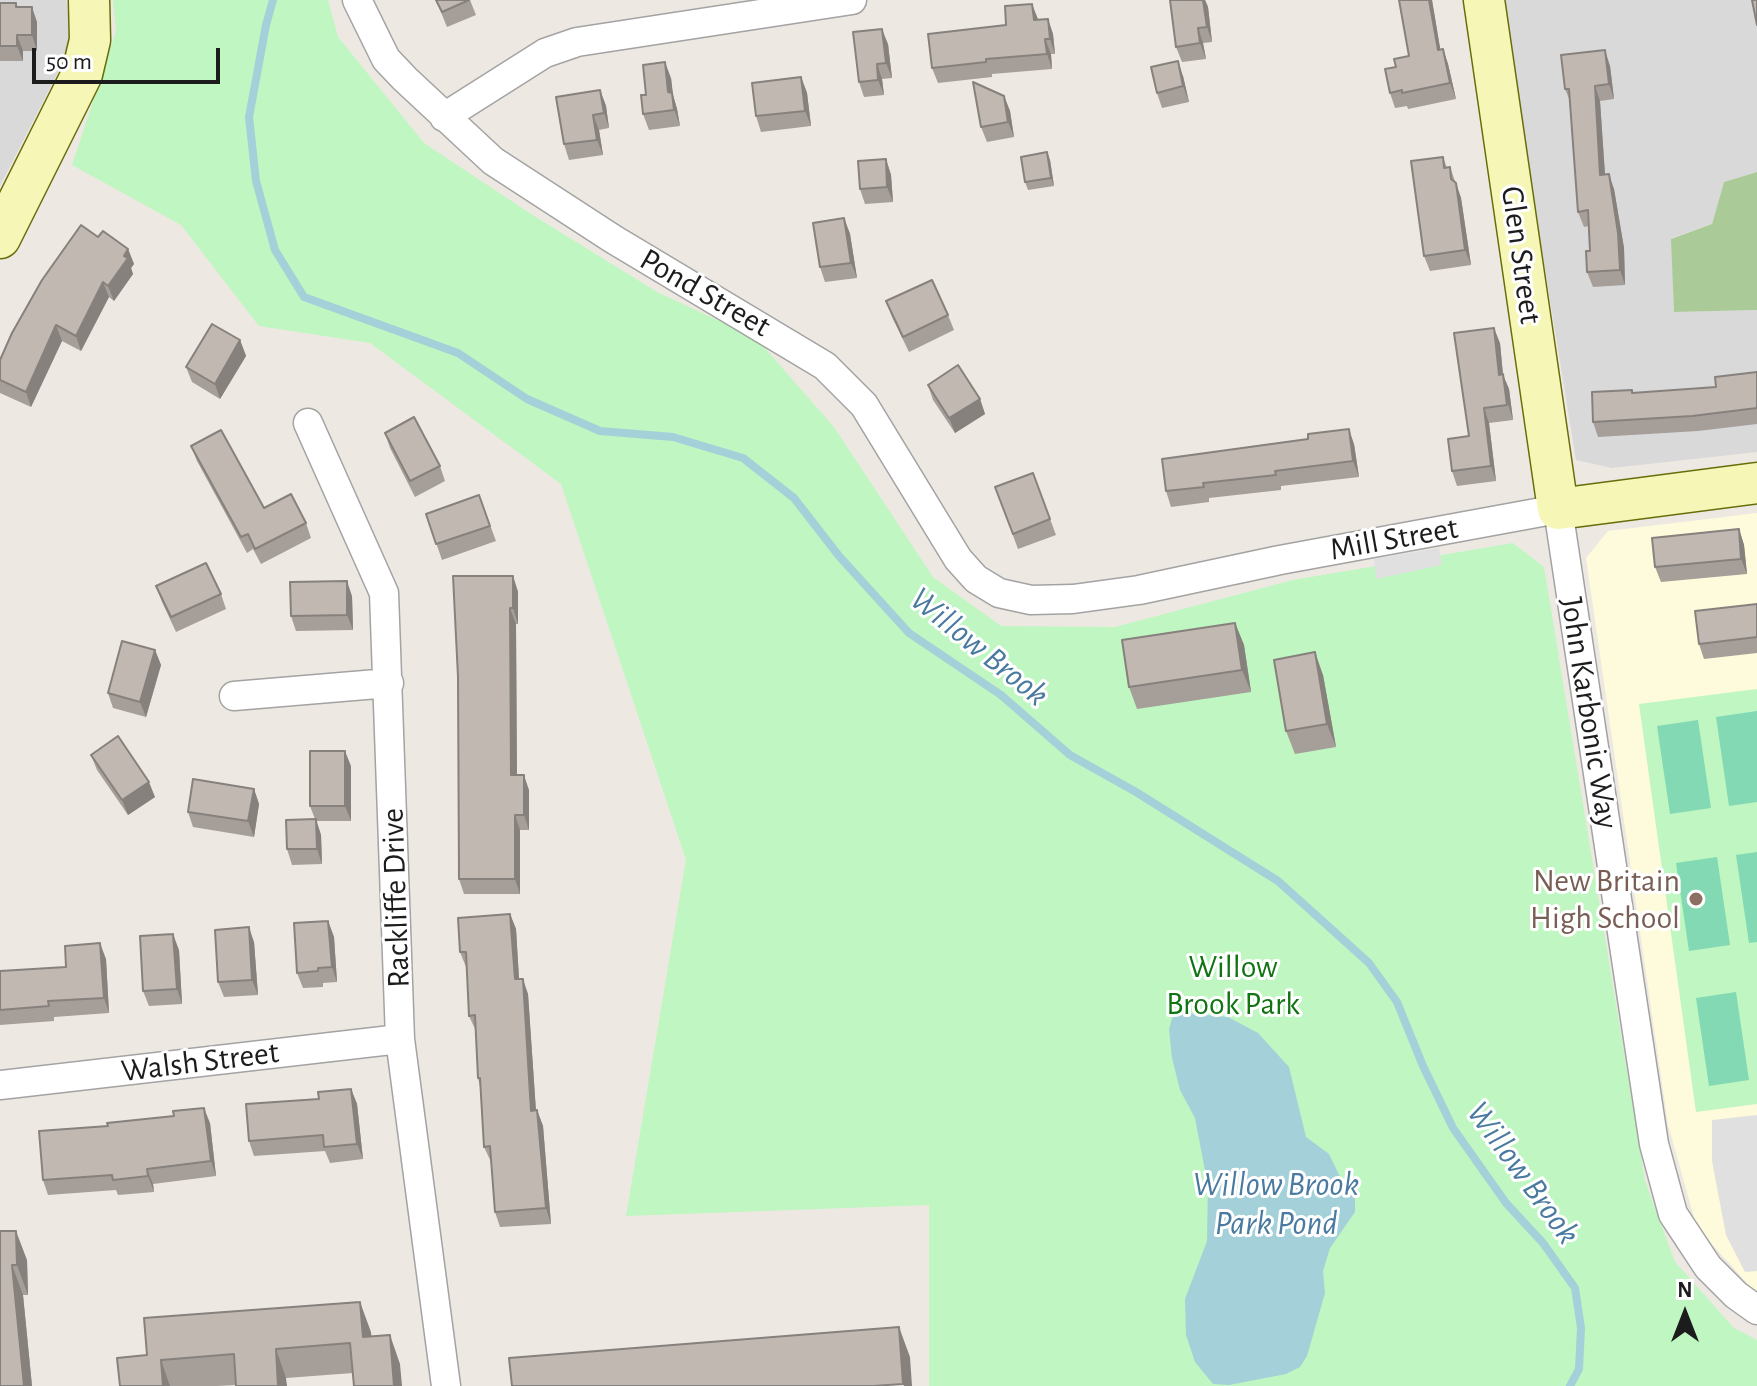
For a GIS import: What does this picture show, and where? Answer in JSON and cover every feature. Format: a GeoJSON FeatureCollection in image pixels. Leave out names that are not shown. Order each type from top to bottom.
{"type":"FeatureCollection","features":[{"type":"Feature","properties":{"kind":"street"},"geometry":{"type":"LineString","coordinates":[[0,238],[82,74],[90,40],[89,0]]}},
{"type":"Feature","properties":{"kind":"street","name":"Pond Street"},"geometry":{"type":"LineString","coordinates":[[357,0],[386,59],[493,161],[613,239],[825,366],[864,405],[958,559],[976,579],[999,593],[1031,600]]}},
{"type":"Feature","properties":{"kind":"street"},"geometry":{"type":"LineString","coordinates":[[444,117],[545,53],[577,42],[852,0]]}},
{"type":"Feature","properties":{"kind":"street","name":"Glen Street"},"geometry":{"type":"LineString","coordinates":[[1484,0],[1558,509]]}},
{"type":"Feature","properties":{"kind":"street","name":"Rackliffe Drive"},"geometry":{"type":"LineString","coordinates":[[308,423],[384,593],[400,1039],[446,1386]]}},
{"type":"Feature","properties":{"kind":"street","name":"Mill Street"},"geometry":{"type":"LineString","coordinates":[[1031,600],[1073,599],[1139,590],[1280,560],[1558,509],[1757,483]]}},
{"type":"Feature","properties":{"kind":"street","name":"John Karbonic Way"},"geometry":{"type":"LineString","coordinates":[[1558,509],[1654,1144],[1673,1214],[1708,1267],[1736,1295],[1757,1310]]}},
{"type":"Feature","properties":{"kind":"street"},"geometry":{"type":"LineString","coordinates":[[234,696],[389,683]]}},
{"type":"Feature","properties":{"kind":"street","name":"Walsh Street"},"geometry":{"type":"LineString","coordinates":[[0,1085],[400,1039]]}},
{"type":"Feature","properties":{"kind":"shaded area"},"geometry":{"type":"Polygon","coordinates":[[[0,0],[66,0],[73,43],[0,186],[0,0]]]}},
{"type":"Feature","properties":{"kind":"shaded area"},"geometry":{"type":"Polygon","coordinates":[[[1501,0],[1757,0],[1757,172],[1724,182],[1712,224],[1672,238],[1674,312],[1757,310],[1757,452],[1612,468],[1576,460],[1501,0]]]}},
{"type":"Feature","properties":{"kind":"shaded area","name":"New Britain High School"},"geometry":{"type":"Polygon","coordinates":[[[1757,513],[1757,1294],[1697,1228],[1668,1125],[1586,558],[1608,531],[1757,513]]]}},
{"type":"Feature","properties":{"kind":"shaded area"},"geometry":{"type":"Polygon","coordinates":[[[1439,548],[1442,565],[1376,579],[1374,559],[1439,548]]]}},
{"type":"Feature","properties":{"kind":"shaded area"},"geometry":{"type":"Polygon","coordinates":[[[1757,1115],[1757,1271],[1745,1272],[1726,1235],[1712,1161],[1712,1120],[1757,1115]]]}},
{"type":"Feature","properties":{"kind":"green space","name":"Willow Brook Park"},"geometry":{"type":"Polygon","coordinates":[[[113,0],[328,0],[338,37],[424,143],[657,292],[756,338],[834,427],[933,577],[1001,626],[1115,627],[1293,580],[1513,543],[1544,567],[1645,1181],[1675,1262],[1734,1328],[1757,1340],[1757,1386],[929,1386],[929,1205],[626,1216],[686,860],[561,484],[370,343],[259,326],[181,225],[72,165],[116,31],[113,0]]]}},
{"type":"Feature","properties":{"kind":"green space"},"geometry":{"type":"Polygon","coordinates":[[[1757,172],[1757,310],[1674,312],[1671,239],[1712,224],[1724,182],[1757,172]]]}},
{"type":"Feature","properties":{"kind":"green space"},"geometry":{"type":"Polygon","coordinates":[[[1757,689],[1757,1104],[1696,1112],[1639,704],[1757,689]]]}},
{"type":"Feature","properties":{"kind":"green space"},"geometry":{"type":"Polygon","coordinates":[[[1757,711],[1757,802],[1729,806],[1716,717],[1757,711]]]}},
{"type":"Feature","properties":{"kind":"green space"},"geometry":{"type":"Polygon","coordinates":[[[1698,720],[1711,808],[1670,814],[1657,726],[1698,720]]]}},
{"type":"Feature","properties":{"kind":"green space"},"geometry":{"type":"Polygon","coordinates":[[[1757,852],[1757,942],[1749,943],[1736,855],[1757,852]]]}},
{"type":"Feature","properties":{"kind":"green space"},"geometry":{"type":"Polygon","coordinates":[[[1717,857],[1730,945],[1689,951],[1676,863],[1717,857]]]}},
{"type":"Feature","properties":{"kind":"green space"},"geometry":{"type":"Polygon","coordinates":[[[1736,992],[1749,1080],[1709,1086],[1696,998],[1736,992]]]}},
{"type":"Feature","properties":{"kind":"water","name":"Willow Brook Park Pond"},"geometry":{"type":"Polygon","coordinates":[[[1174,1012],[1228,1017],[1258,1033],[1289,1067],[1306,1137],[1329,1154],[1343,1183],[1355,1196],[1355,1212],[1330,1248],[1323,1271],[1325,1293],[1307,1356],[1300,1367],[1286,1374],[1229,1385],[1213,1384],[1195,1362],[1186,1335],[1185,1299],[1207,1241],[1208,1186],[1195,1118],[1180,1090],[1172,1058],[1169,1029],[1174,1012]]]}},
{"type":"Feature","properties":{"kind":"building"},"geometry":{"type":"Polygon","coordinates":[[[436,0],[469,0],[442,12],[436,0]]]}},
{"type":"Feature","properties":{"kind":"building"},"geometry":{"type":"Polygon","coordinates":[[[1170,0],[1203,0],[1207,27],[1198,28],[1200,43],[1176,47],[1170,0]]]}},
{"type":"Feature","properties":{"kind":"building"},"geometry":{"type":"Polygon","coordinates":[[[1399,0],[1429,0],[1438,50],[1443,49],[1450,83],[1390,93],[1385,69],[1396,67],[1394,59],[1409,56],[1399,0]]]}},
{"type":"Feature","properties":{"kind":"building"},"geometry":{"type":"Polygon","coordinates":[[[1752,0],[1757,0],[1757,25],[1752,0]]]}},
{"type":"Feature","properties":{"kind":"building"},"geometry":{"type":"Polygon","coordinates":[[[0,3],[32,7],[32,35],[17,35],[17,46],[0,46],[0,3]]]}},
{"type":"Feature","properties":{"kind":"building"},"geometry":{"type":"Polygon","coordinates":[[[1032,4],[1034,20],[1048,19],[1050,39],[1045,39],[1047,54],[986,59],[986,62],[932,68],[928,34],[1006,25],[1005,6],[1032,4]]]}},
{"type":"Feature","properties":{"kind":"building"},"geometry":{"type":"Polygon","coordinates":[[[882,29],[886,63],[877,64],[878,80],[859,82],[853,32],[882,29]]]}},
{"type":"Feature","properties":{"kind":"building"},"geometry":{"type":"Polygon","coordinates":[[[1605,50],[1609,84],[1595,86],[1600,175],[1609,174],[1620,270],[1587,272],[1586,251],[1590,251],[1588,210],[1578,212],[1569,89],[1565,89],[1561,55],[1605,50]]]}},
{"type":"Feature","properties":{"kind":"building"},"geometry":{"type":"Polygon","coordinates":[[[1178,61],[1183,86],[1157,93],[1151,67],[1178,61]]]}},
{"type":"Feature","properties":{"kind":"building"},"geometry":{"type":"Polygon","coordinates":[[[665,62],[668,92],[672,93],[674,110],[643,114],[641,95],[646,95],[643,65],[665,62]]]}},
{"type":"Feature","properties":{"kind":"building"},"geometry":{"type":"Polygon","coordinates":[[[801,77],[805,111],[756,116],[752,83],[801,77]]]}},
{"type":"Feature","properties":{"kind":"building"},"geometry":{"type":"Polygon","coordinates":[[[973,82],[1004,96],[1008,122],[981,127],[973,82]]]}},
{"type":"Feature","properties":{"kind":"building"},"geometry":{"type":"Polygon","coordinates":[[[600,90],[604,113],[593,115],[597,140],[564,144],[556,97],[600,90]]]}},
{"type":"Feature","properties":{"kind":"building"},"geometry":{"type":"Polygon","coordinates":[[[1047,152],[1051,178],[1025,182],[1021,157],[1047,152]]]}},
{"type":"Feature","properties":{"kind":"building"},"geometry":{"type":"Polygon","coordinates":[[[1443,157],[1444,168],[1450,167],[1451,179],[1456,183],[1465,250],[1424,256],[1411,161],[1443,157]]]}},
{"type":"Feature","properties":{"kind":"building"},"geometry":{"type":"Polygon","coordinates":[[[886,159],[887,187],[860,189],[858,161],[886,159]]]}},
{"type":"Feature","properties":{"kind":"building"},"geometry":{"type":"Polygon","coordinates":[[[844,218],[851,263],[820,267],[813,223],[844,218]]]}},
{"type":"Feature","properties":{"kind":"building"},"geometry":{"type":"Polygon","coordinates":[[[81,225],[98,237],[103,231],[128,249],[124,256],[128,258],[108,286],[103,282],[76,336],[56,325],[26,392],[0,380],[0,360],[42,280],[81,225]]]}},
{"type":"Feature","properties":{"kind":"building"},"geometry":{"type":"Polygon","coordinates":[[[932,280],[948,315],[903,337],[886,301],[932,280]]]}},
{"type":"Feature","properties":{"kind":"building"},"geometry":{"type":"Polygon","coordinates":[[[212,324],[240,340],[215,384],[186,367],[212,324]]]}},
{"type":"Feature","properties":{"kind":"building"},"geometry":{"type":"Polygon","coordinates":[[[1494,328],[1499,375],[1503,374],[1507,405],[1484,408],[1491,466],[1452,471],[1448,439],[1469,436],[1454,333],[1494,328]]]}},
{"type":"Feature","properties":{"kind":"building"},"geometry":{"type":"Polygon","coordinates":[[[958,365],[980,399],[949,418],[928,385],[958,365]]]}},
{"type":"Feature","properties":{"kind":"building"},"geometry":{"type":"Polygon","coordinates":[[[1757,372],[1757,408],[1692,416],[1593,422],[1592,392],[1632,390],[1632,393],[1716,387],[1715,377],[1757,372]]]}},
{"type":"Feature","properties":{"kind":"building"},"geometry":{"type":"Polygon","coordinates":[[[414,417],[440,466],[410,481],[385,433],[414,417]]]}},
{"type":"Feature","properties":{"kind":"building"},"geometry":{"type":"Polygon","coordinates":[[[1349,429],[1353,461],[1275,471],[1276,475],[1203,483],[1204,487],[1166,491],[1162,459],[1308,439],[1308,434],[1349,429]]]}},
{"type":"Feature","properties":{"kind":"building"},"geometry":{"type":"Polygon","coordinates":[[[221,430],[264,508],[291,494],[306,523],[255,549],[248,534],[241,537],[191,446],[221,430]]]}},
{"type":"Feature","properties":{"kind":"building"},"geometry":{"type":"Polygon","coordinates":[[[1033,473],[1050,519],[1013,534],[995,487],[1033,473]]]}},
{"type":"Feature","properties":{"kind":"building"},"geometry":{"type":"Polygon","coordinates":[[[479,495],[490,526],[436,544],[426,514],[479,495]]]}},
{"type":"Feature","properties":{"kind":"building"},"geometry":{"type":"Polygon","coordinates":[[[1739,529],[1741,559],[1655,567],[1652,538],[1739,529]]]}},
{"type":"Feature","properties":{"kind":"building"},"geometry":{"type":"Polygon","coordinates":[[[206,563],[221,594],[171,617],[156,586],[206,563]]]}},
{"type":"Feature","properties":{"kind":"building"},"geometry":{"type":"Polygon","coordinates":[[[453,576],[513,576],[513,608],[510,608],[511,775],[524,775],[524,815],[515,815],[515,879],[459,879],[458,677],[453,576]]]}},
{"type":"Feature","properties":{"kind":"building"},"geometry":{"type":"Polygon","coordinates":[[[347,581],[347,615],[291,616],[290,582],[347,581]]]}},
{"type":"Feature","properties":{"kind":"building"},"geometry":{"type":"Polygon","coordinates":[[[1757,604],[1757,637],[1699,644],[1695,611],[1757,604]]]}},
{"type":"Feature","properties":{"kind":"building"},"geometry":{"type":"Polygon","coordinates":[[[1235,623],[1242,670],[1129,687],[1122,640],[1235,623]]]}},
{"type":"Feature","properties":{"kind":"building"},"geometry":{"type":"Polygon","coordinates":[[[122,641],[155,650],[140,702],[108,693],[122,641]]]}},
{"type":"Feature","properties":{"kind":"building"},"geometry":{"type":"Polygon","coordinates":[[[1315,652],[1327,724],[1286,731],[1274,660],[1315,652]]]}},
{"type":"Feature","properties":{"kind":"building"},"geometry":{"type":"Polygon","coordinates":[[[118,736],[149,782],[122,800],[91,755],[118,736]]]}},
{"type":"Feature","properties":{"kind":"building"},"geometry":{"type":"Polygon","coordinates":[[[310,751],[345,751],[345,806],[310,806],[310,751]]]}},
{"type":"Feature","properties":{"kind":"building"},"geometry":{"type":"Polygon","coordinates":[[[193,779],[254,789],[248,821],[188,812],[193,779]]]}},
{"type":"Feature","properties":{"kind":"building"},"geometry":{"type":"Polygon","coordinates":[[[316,819],[317,849],[287,849],[286,820],[316,819]]]}},
{"type":"Feature","properties":{"kind":"building"},"geometry":{"type":"Polygon","coordinates":[[[510,914],[515,979],[523,979],[531,1111],[537,1110],[546,1208],[495,1212],[490,1146],[484,1147],[475,1015],[469,1016],[466,952],[460,952],[458,918],[510,914]]]}},
{"type":"Feature","properties":{"kind":"building"},"geometry":{"type":"Polygon","coordinates":[[[328,921],[332,967],[297,973],[294,923],[328,921]]]}},
{"type":"Feature","properties":{"kind":"building"},"geometry":{"type":"Polygon","coordinates":[[[249,927],[252,980],[218,982],[215,930],[249,927]]]}},
{"type":"Feature","properties":{"kind":"building"},"geometry":{"type":"Polygon","coordinates":[[[173,934],[177,989],[143,991],[140,936],[173,934]]]}},
{"type":"Feature","properties":{"kind":"building"},"geometry":{"type":"Polygon","coordinates":[[[100,943],[104,998],[48,1001],[49,1006],[0,1010],[0,971],[66,967],[65,946],[100,943]]]}},
{"type":"Feature","properties":{"kind":"building"},"geometry":{"type":"Polygon","coordinates":[[[351,1089],[357,1144],[324,1147],[323,1135],[249,1141],[246,1104],[319,1099],[318,1092],[351,1089]]]}},
{"type":"Feature","properties":{"kind":"building"},"geometry":{"type":"Polygon","coordinates":[[[204,1108],[211,1161],[147,1169],[148,1176],[113,1180],[112,1175],[43,1180],[39,1131],[108,1126],[107,1123],[174,1116],[173,1111],[204,1108]]]}},
{"type":"Feature","properties":{"kind":"building"},"geometry":{"type":"Polygon","coordinates":[[[0,1231],[16,1231],[17,1265],[12,1265],[24,1386],[0,1386],[0,1231]]]}},
{"type":"Feature","properties":{"kind":"building"},"geometry":{"type":"Polygon","coordinates":[[[360,1302],[363,1337],[390,1335],[394,1386],[354,1386],[350,1343],[276,1349],[278,1386],[236,1386],[234,1354],[161,1360],[163,1386],[120,1386],[117,1358],[147,1355],[144,1318],[360,1302]]]}},
{"type":"Feature","properties":{"kind":"building"},"geometry":{"type":"Polygon","coordinates":[[[899,1327],[903,1384],[512,1386],[509,1358],[899,1327]]]}},
{"type":"Feature","properties":{"kind":"waterway","name":"Willow Brook"},"geometry":{"type":"LineString","coordinates":[[273,0],[249,117],[256,181],[275,250],[304,297],[458,353],[527,399],[600,431],[673,437],[743,458],[794,498],[839,556],[909,633],[1001,695],[1070,755],[1136,792],[1278,881],[1369,963],[1397,1002],[1453,1128],[1506,1203],[1543,1243],[1575,1288],[1581,1328],[1579,1369],[1570,1386]]}},
{"type":"Feature","properties":{"kind":"place","name":"New Britain High School"},"geometry":{"type":"Point","coordinates":[1696,899]}}]}
